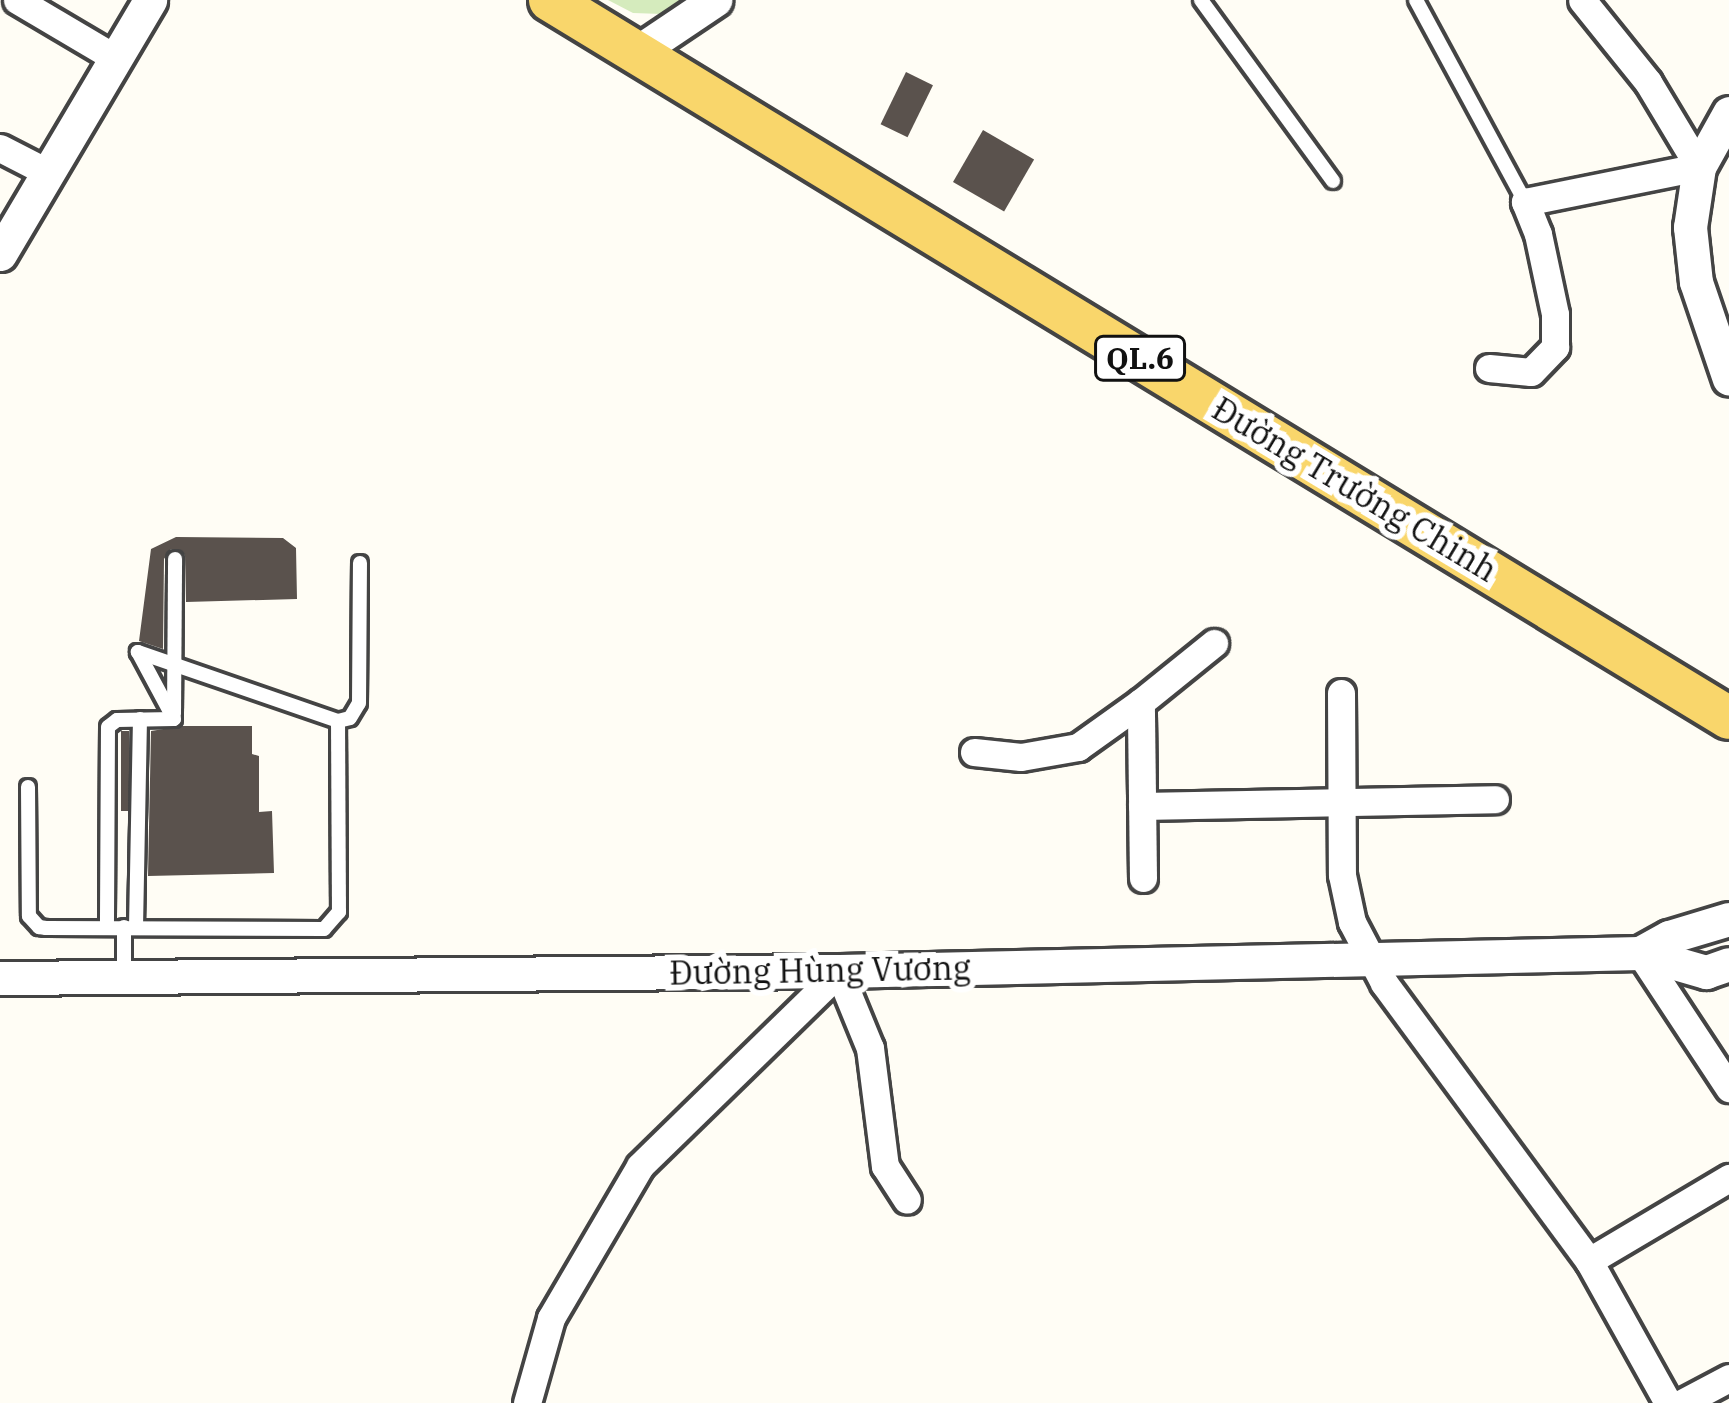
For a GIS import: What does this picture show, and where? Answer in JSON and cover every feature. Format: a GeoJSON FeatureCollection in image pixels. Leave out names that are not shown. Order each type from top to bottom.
{"type":"FeatureCollection","features":[{"type":"Feature","properties":{"kind":"main road","name":"Đường Trường Chinh"},"geometry":{"type":"LineString","coordinates":[[550,0],[1729,718]]}},
{"type":"Feature","properties":{"kind":"street"},"geometry":{"type":"LineString","coordinates":[[17,0],[115,58]]}},
{"type":"Feature","properties":{"kind":"street"},"geometry":{"type":"LineString","coordinates":[[0,254],[150,0]]}},
{"type":"Feature","properties":{"kind":"street"},"geometry":{"type":"LineString","coordinates":[[638,51],[715,0]]}},
{"type":"Feature","properties":{"kind":"street"},"geometry":{"type":"LineString","coordinates":[[1582,0],[1648,82],[1699,167]]}},
{"type":"Feature","properties":{"kind":"street"},"geometry":{"type":"LineString","coordinates":[[1729,113],[1699,167],[1690,227],[1696,282],[1729,379]]}},
{"type":"Feature","properties":{"kind":"street"},"geometry":{"type":"LineString","coordinates":[[0,148],[46,172]]}},
{"type":"Feature","properties":{"kind":"street"},"geometry":{"type":"LineString","coordinates":[[1489,368],[1531,372],[1555,347],[1555,314],[1538,235],[1525,202],[1699,167]]}},
{"type":"Feature","properties":{"kind":"street"},"geometry":{"type":"LineString","coordinates":[[974,752],[1021,757],[1078,747],[1214,644]]}},
{"type":"Feature","properties":{"kind":"street"},"geometry":{"type":"LineString","coordinates":[[1341,693],[1345,900],[1370,958],[1589,1261],[1668,1403]]}},
{"type":"Feature","properties":{"kind":"street"},"geometry":{"type":"LineString","coordinates":[[1141,703],[1143,878]]}},
{"type":"Feature","properties":{"kind":"street"},"geometry":{"type":"LineString","coordinates":[[1142,806],[1495,800]]}},
{"type":"Feature","properties":{"kind":"street","name":"Đường Hùng Vương"},"geometry":{"type":"LineString","coordinates":[[1640,953],[1670,937],[1729,919]]}},
{"type":"Feature","properties":{"kind":"street"},"geometry":{"type":"LineString","coordinates":[[1640,953],[1729,1088]]}},
{"type":"Feature","properties":{"kind":"street","name":"Đường Hùng Vương"},"geometry":{"type":"LineString","coordinates":[[0,978],[840,973],[1640,953],[1706,971],[1729,964]]}},
{"type":"Feature","properties":{"kind":"street"},"geometry":{"type":"LineString","coordinates":[[527,1403],[557,1305],[640,1166],[840,973],[870,1048],[885,1166],[908,1200]]}},
{"type":"Feature","properties":{"kind":"street"},"geometry":{"type":"LineString","coordinates":[[1589,1261],[1729,1178]]}},
{"type":"Feature","properties":{"kind":"street"},"geometry":{"type":"LineString","coordinates":[[1682,1403],[1729,1378]]}},
{"type":"Feature","properties":{"kind":"lane"},"geometry":{"type":"LineString","coordinates":[[1201,0],[1333,181]]}},
{"type":"Feature","properties":{"kind":"lane"},"geometry":{"type":"LineString","coordinates":[[1416,0],[1525,202]]}},
{"type":"Feature","properties":{"kind":"lane"},"geometry":{"type":"LineString","coordinates":[[174,719],[175,559]]}},
{"type":"Feature","properties":{"kind":"lane"},"geometry":{"type":"LineString","coordinates":[[174,719],[138,652],[338,721],[350,718],[359,703],[360,563]]}},
{"type":"Feature","properties":{"kind":"lane"},"geometry":{"type":"LineString","coordinates":[[124,974],[140,719]]}},
{"type":"Feature","properties":{"kind":"lane"},"geometry":{"type":"LineString","coordinates":[[107,928],[107,731],[112,722],[174,719]]}},
{"type":"Feature","properties":{"kind":"lane"},"geometry":{"type":"LineString","coordinates":[[28,787],[31,921],[46,928],[324,929],[339,912],[338,721]]}},
{"type":"Feature","properties":{"kind":"green space"},"geometry":{"type":"Polygon","coordinates":[[[608,0],[684,0],[662,14],[633,13],[608,0]]]}},
{"type":"Feature","properties":{"kind":"building"},"geometry":{"type":"Polygon","coordinates":[[[906,72],[933,85],[908,137],[881,124],[906,72]]]}},
{"type":"Feature","properties":{"kind":"building"},"geometry":{"type":"Polygon","coordinates":[[[983,130],[1034,160],[1004,211],[953,182],[983,130]]]}},
{"type":"Feature","properties":{"kind":"building"},"geometry":{"type":"Polygon","coordinates":[[[176,537],[283,538],[296,548],[297,599],[186,602],[185,555],[171,549],[164,559],[163,649],[139,641],[151,549],[176,537]]]}},
{"type":"Feature","properties":{"kind":"building"},"geometry":{"type":"Polygon","coordinates":[[[252,726],[252,754],[259,756],[259,812],[272,811],[274,873],[148,876],[151,731],[252,726]]]}},
{"type":"Feature","properties":{"kind":"building"},"geometry":{"type":"Polygon","coordinates":[[[121,731],[129,731],[129,811],[121,811],[121,731]]]}}]}
